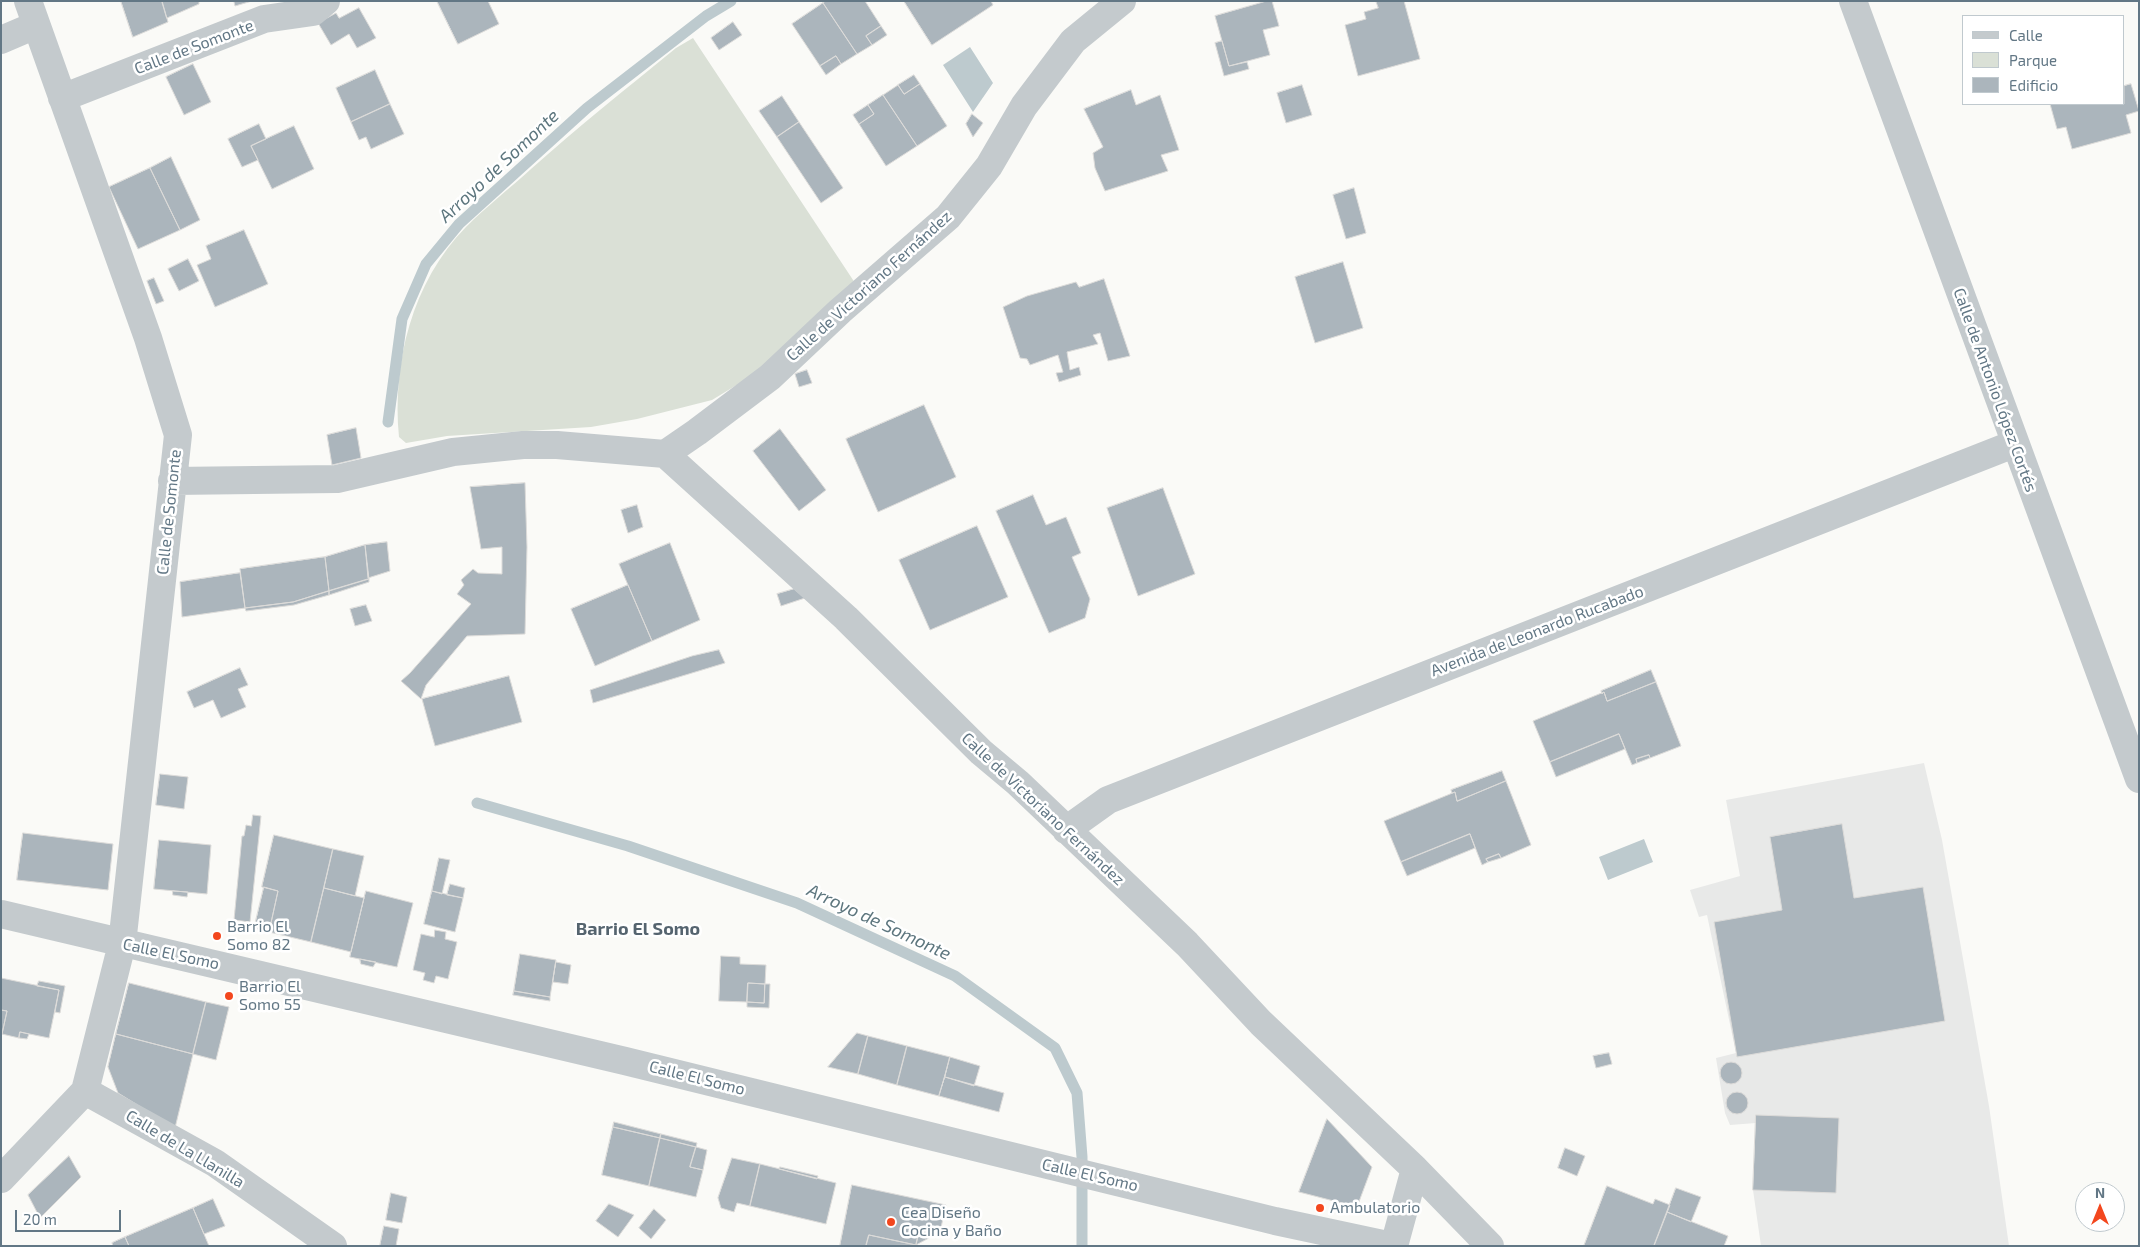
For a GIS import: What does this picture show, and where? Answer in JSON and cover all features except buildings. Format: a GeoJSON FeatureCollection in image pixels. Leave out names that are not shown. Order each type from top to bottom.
{"type":"FeatureCollection","features":[{"type":"Feature","properties":{"kind":"street","name":"Calle de Somonte"},"geometry":{"type":"LineString","coordinates":[[62,98],[264,20],[313,12],[326,1]]}},
{"type":"Feature","properties":{"kind":"street","name":"Calle de Victoriano Fernández"},"geometry":{"type":"LineString","coordinates":[[1122,1],[1073,41],[1024,106],[989,166],[948,217],[840,312],[770,377],[665,454],[846,618],[981,752],[1018,783],[1187,944],[1261,1023],[1415,1169],[1490,1246]]}},
{"type":"Feature","properties":{"kind":"street","name":"Calle de Antonio López Cortés"},"geometry":{"type":"LineString","coordinates":[[1853,1],[2014,444],[2139,779]]}},
{"type":"Feature","properties":{"kind":"street","name":"Calle de Somonte"},"geometry":{"type":"LineString","coordinates":[[32,13],[148,338],[178,435],[122,944]]}},
{"type":"Feature","properties":{"kind":"street"},"geometry":{"type":"LineString","coordinates":[[1,40],[32,13]]}},
{"type":"Feature","properties":{"kind":"street","name":"Avenida de Leonardo Rucabado"},"geometry":{"type":"LineString","coordinates":[[1066,830],[1108,800],[2014,444]]}},
{"type":"Feature","properties":{"kind":"street"},"geometry":{"type":"LineString","coordinates":[[172,481],[337,478],[453,452],[523,445],[557,445],[665,454]]}},
{"type":"Feature","properties":{"kind":"street","name":"Calle El Somo"},"geometry":{"type":"LineString","coordinates":[[1,914],[122,944],[238,968],[1114,1180],[1275,1221],[1393,1246]]}},
{"type":"Feature","properties":{"kind":"street"},"geometry":{"type":"LineString","coordinates":[[1,1178],[85,1091],[122,944]]}},
{"type":"Feature","properties":{"kind":"street","name":"Calle de La Llanilla"},"geometry":{"type":"LineString","coordinates":[[85,1091],[215,1163],[333,1246]]}},
{"type":"Feature","properties":{"kind":"street"},"geometry":{"type":"LineString","coordinates":[[1393,1246],[1415,1169]]}},
{"type":"Feature","properties":{"kind":"shaded area"},"geometry":{"type":"Polygon","coordinates":[[[970,47],[993,83],[973,112],[943,65],[970,47]]]}},
{"type":"Feature","properties":{"kind":"shaded area"},"geometry":{"type":"Polygon","coordinates":[[[1924,763],[1942,840],[1989,1106],[2009,1246],[1761,1246],[1753,1190],[1756,1123],[1730,1125],[1725,1113],[1716,1058],[1736,1053],[1707,915],[1699,917],[1690,890],[1740,876],[1726,800],[1924,763]]]}},
{"type":"Feature","properties":{"kind":"shaded area"},"geometry":{"type":"Polygon","coordinates":[[[1644,839],[1653,862],[1608,880],[1599,857],[1644,839]]]}},
{"type":"Feature","properties":{"kind":"green space"},"geometry":{"type":"Polygon","coordinates":[[[693,38],[857,286],[768,366],[712,400],[637,419],[591,427],[447,436],[406,443],[399,437],[398,409],[403,353],[419,298],[447,249],[466,227],[567,138],[676,48],[693,38]]]}},
{"type":"Feature","properties":{"kind":"waterway","name":"Arroyo de Somonte"},"geometry":{"type":"LineString","coordinates":[[388,422],[402,319],[426,264],[459,224],[587,108],[706,16],[731,1]]}},
{"type":"Feature","properties":{"kind":"waterway","name":"Arroyo de Somonte"},"geometry":{"type":"LineString","coordinates":[[477,803],[628,846],[797,903],[955,976],[1055,1048],[1077,1093],[1082,1157],[1082,1246]]}},
{"type":"Feature","properties":{"kind":"place","name":"Barrio El Somo 82"},"geometry":{"type":"Point","coordinates":[217,936]}},
{"type":"Feature","properties":{"kind":"place","name":"Barrio El Somo 55"},"geometry":{"type":"Point","coordinates":[229,996]}},
{"type":"Feature","properties":{"kind":"place","name":"Ambulatorio"},"geometry":{"type":"Point","coordinates":[1320,1208]}},
{"type":"Feature","properties":{"kind":"place","name":"Cea Diseño Cocina y Baño"},"geometry":{"type":"Point","coordinates":[891,1222]}},
{"type":"Feature","properties":{"kind":"district","name":"Barrio El Somo"},"geometry":{"type":"Point","coordinates":[638,929]}}]}
